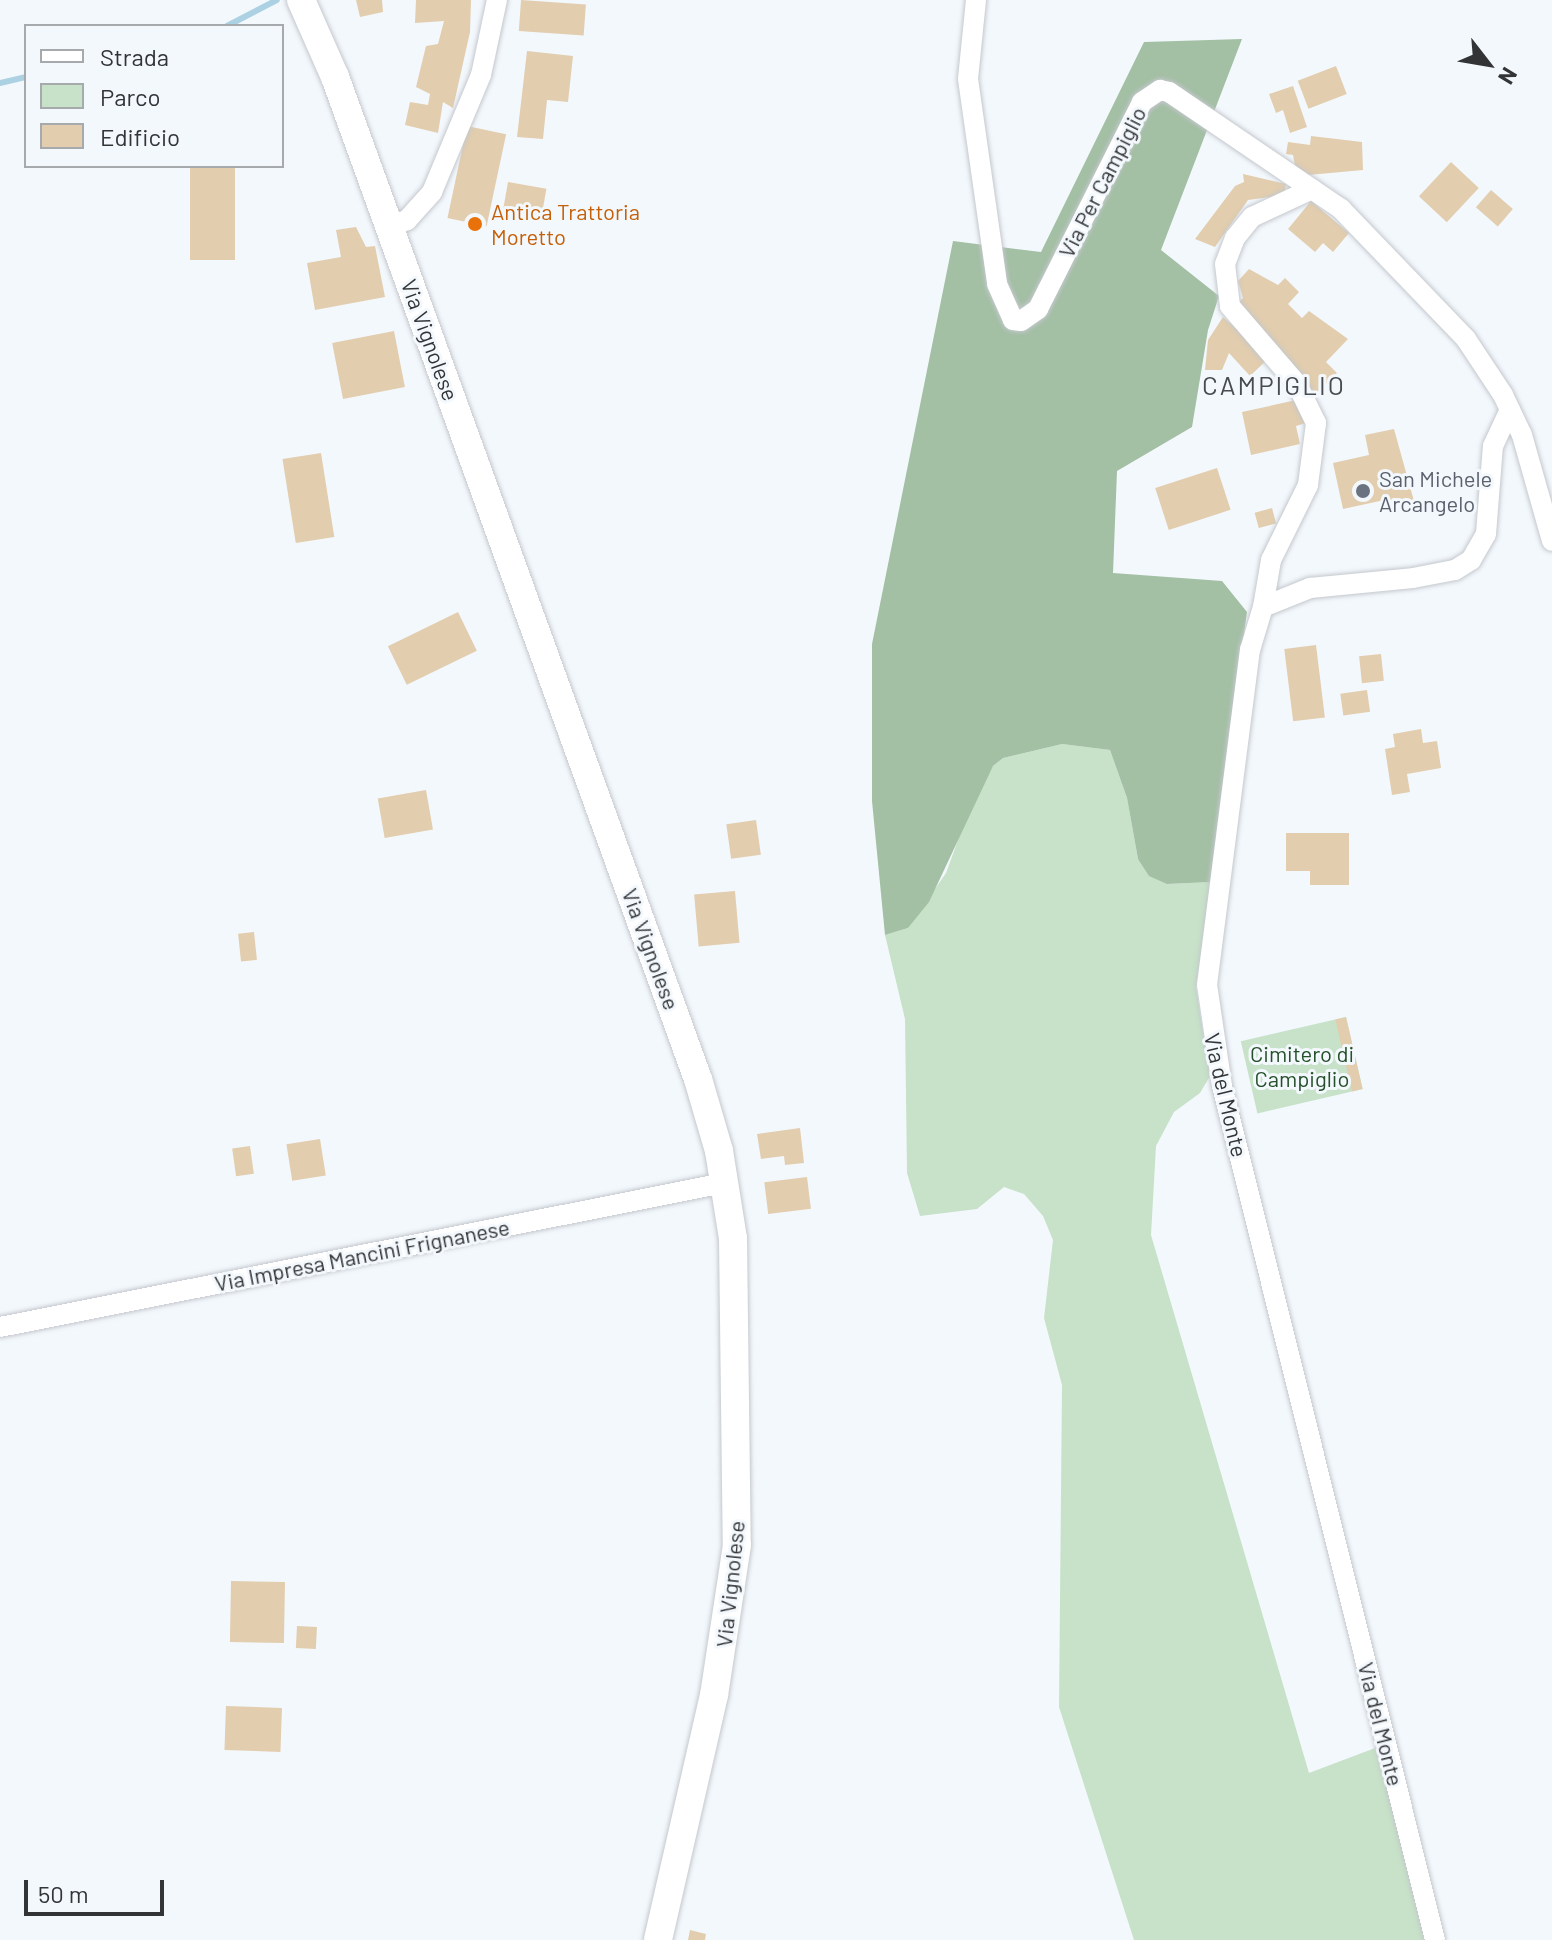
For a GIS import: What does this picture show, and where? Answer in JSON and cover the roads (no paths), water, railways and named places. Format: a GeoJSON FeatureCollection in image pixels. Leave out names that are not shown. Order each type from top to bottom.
{"type":"FeatureCollection","features":[{"type":"Feature","properties":{"kind":"main road","name":"Via Vignolese"},"geometry":{"type":"LineString","coordinates":[[301,0],[389,226],[698,1079],[724,1183],[735,1292],[737,1545],[714,1695],[658,1940]]}},
{"type":"Feature","properties":{"kind":"street"},"geometry":{"type":"LineString","coordinates":[[389,226],[407,220],[432,192],[481,75],[497,0]]}},
{"type":"Feature","properties":{"kind":"street","name":"Via Per Campiglio"},"geometry":{"type":"LineString","coordinates":[[976,0],[968,79],[997,284],[1013,320],[1021,321],[1038,309],[1132,117],[1151,93],[1169,92],[1334,204],[1466,339],[1510,410],[1528,451],[1552,541]]}},
{"type":"Feature","properties":{"kind":"street","name":"Via del Monte"},"geometry":{"type":"LineString","coordinates":[[1312,189],[1252,217],[1235,238],[1225,264],[1230,306],[1297,384],[1316,423],[1308,485],[1276,547],[1264,579],[1263,607],[1247,665],[1208,966],[1208,1015],[1435,1940]]}},
{"type":"Feature","properties":{"kind":"street"},"geometry":{"type":"LineString","coordinates":[[1263,607],[1310,588],[1413,578],[1455,570],[1471,560],[1486,534],[1496,431],[1510,410]]}},
{"type":"Feature","properties":{"kind":"street","name":"Via Impresa Mancini Frignanese"},"geometry":{"type":"LineString","coordinates":[[0,1327],[724,1183]]}},
{"type":"Feature","properties":{"kind":"waterway"},"geometry":{"type":"LineString","coordinates":[[231,24],[277,0]]}},
{"type":"Feature","properties":{"kind":"waterway"},"geometry":{"type":"LineString","coordinates":[[0,83],[24,77]]}},
{"type":"Feature","properties":{"kind":"place","name":"Antica Trattoria Moretto"},"geometry":{"type":"Point","coordinates":[475,224]}},
{"type":"Feature","properties":{"kind":"place","name":"San Michele Arcangelo"},"geometry":{"type":"Point","coordinates":[1363,491]}},
{"type":"Feature","properties":{"kind":"district","name":"CAMPIGLIO"},"geometry":{"type":"Point","coordinates":[1274,385]}},
{"type":"Feature","properties":{"kind":"park label","name":"Cimitero di Campiglio"},"geometry":{"type":"Point","coordinates":[1302,1066]}}]}
